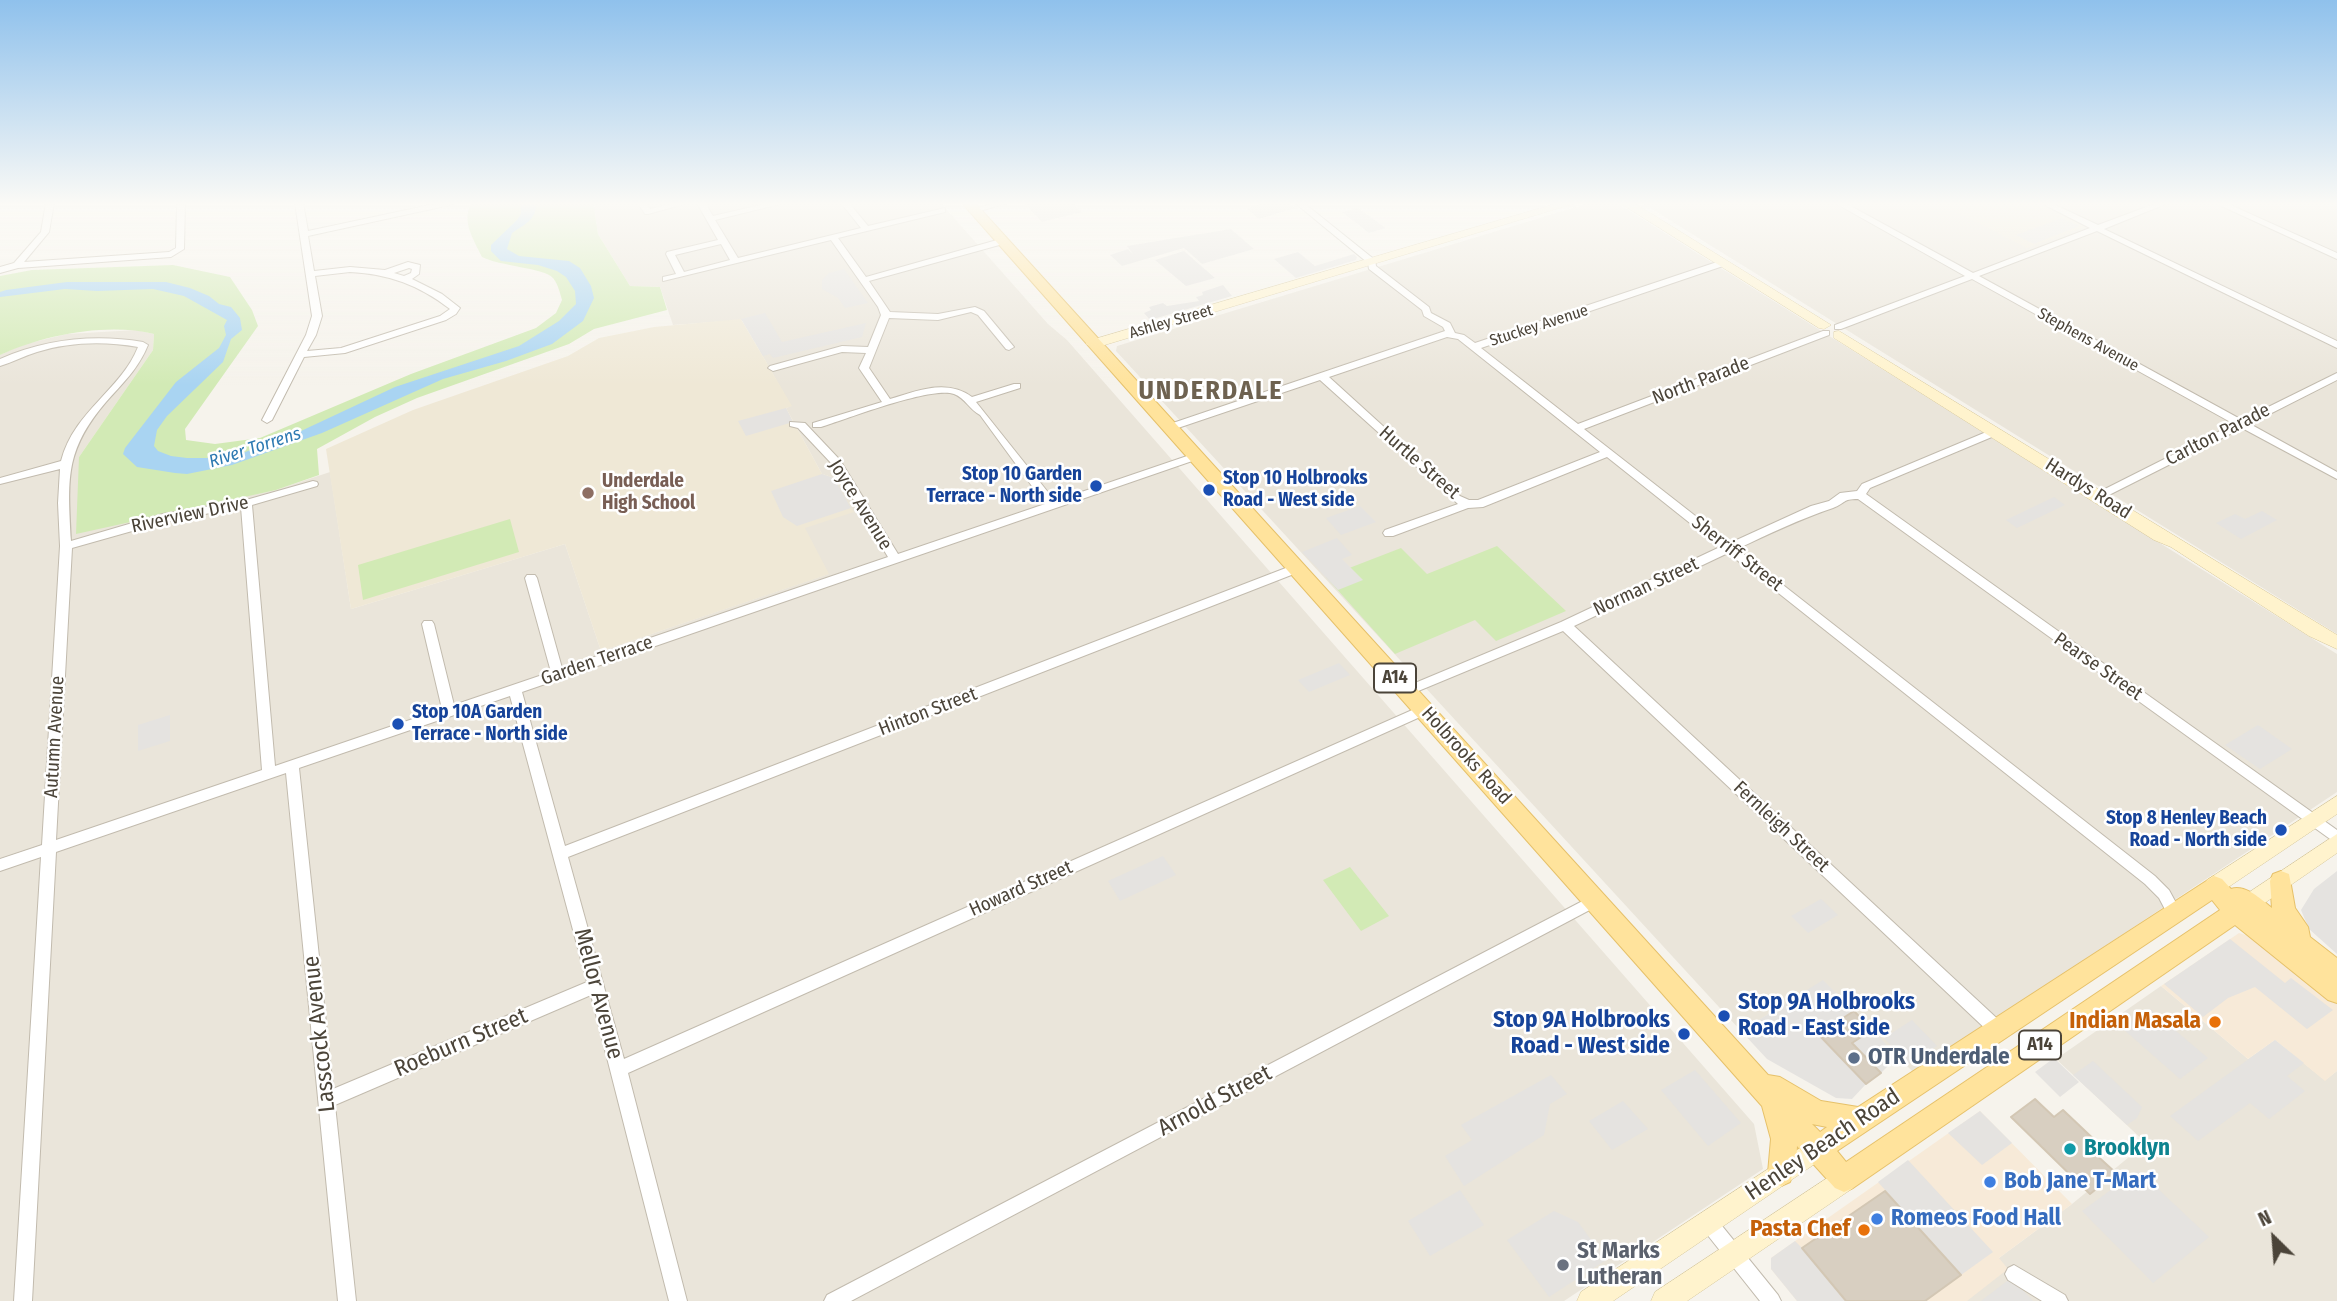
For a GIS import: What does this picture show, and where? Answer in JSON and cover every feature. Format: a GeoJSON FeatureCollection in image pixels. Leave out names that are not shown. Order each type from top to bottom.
{"type":"FeatureCollection","features":[{"type":"Feature","properties":{"kind":"main road","name":"Holbrooks Road"},"geometry":{"type":"LineString","coordinates":[[1021,264],[1596,900],[1844,1179]]}},
{"type":"Feature","properties":{"kind":"main road"},"geometry":{"type":"LineString","coordinates":[[2281,881],[2284,911],[2289,920],[2335,978]]}},
{"type":"Feature","properties":{"kind":"main road","name":"Henley Beach Road"},"geometry":{"type":"LineString","coordinates":[[1817,1149],[2214,886]]}},
{"type":"Feature","properties":{"kind":"main road"},"geometry":{"type":"LineString","coordinates":[[2214,886],[2335,978]]}},
{"type":"Feature","properties":{"kind":"main road","name":"Henley Beach Road"},"geometry":{"type":"LineString","coordinates":[[1844,1179],[2242,908]]}},
{"type":"Feature","properties":{"kind":"main road","name":"A14"},"geometry":{"type":"LineString","coordinates":[[1732,1053],[1771,1086],[1804,1108],[1823,1115],[1860,1121]]}},
{"type":"Feature","properties":{"kind":"main road"},"geometry":{"type":"LineString","coordinates":[[1773,1099],[1784,1133],[1787,1154],[1782,1173]]}},
{"type":"Feature","properties":{"kind":"street"},"geometry":{"type":"LineString","coordinates":[[0,270],[17,265],[38,264]]}},
{"type":"Feature","properties":{"kind":"street"},"geometry":{"type":"LineString","coordinates":[[267,420],[311,335],[317,316],[309,264]]}},
{"type":"Feature","properties":{"kind":"street"},"geometry":{"type":"LineString","coordinates":[[675,264],[681,275]]}},
{"type":"Feature","properties":{"kind":"street"},"geometry":{"type":"LineString","coordinates":[[666,279],[725,264]]}},
{"type":"Feature","properties":{"kind":"street"},"geometry":{"type":"LineString","coordinates":[[852,264],[886,315]]}},
{"type":"Feature","properties":{"kind":"street"},"geometry":{"type":"LineString","coordinates":[[863,280],[922,264]]}},
{"type":"Feature","properties":{"kind":"street","name":"Ashley Street"},"geometry":{"type":"LineString","coordinates":[[1093,344],[1366,264]]}},
{"type":"Feature","properties":{"kind":"street","name":"Sherriff Street"},"geometry":{"type":"LineString","coordinates":[[1372,264],[1372,267],[1426,309],[1427,314],[1447,325],[1451,334],[1461,337],[1474,347],[2160,889],[2174,912]]}},
{"type":"Feature","properties":{"kind":"street","name":"Stuckey Avenue"},"geometry":{"type":"LineString","coordinates":[[1474,347],[1721,264]]}},
{"type":"Feature","properties":{"kind":"street","name":"Hardys Road"},"geometry":{"type":"LineString","coordinates":[[1724,264],[2160,536],[2177,543],[2315,632],[2337,643]]}},
{"type":"Feature","properties":{"kind":"street","name":"Stephens Avenue"},"geometry":{"type":"LineString","coordinates":[[1949,264],[2337,476]]}},
{"type":"Feature","properties":{"kind":"street","name":"North Parade"},"geometry":{"type":"LineString","coordinates":[[1576,428],[2004,264]]}},
{"type":"Feature","properties":{"kind":"street"},"geometry":{"type":"LineString","coordinates":[[2170,264],[2337,345]]}},
{"type":"Feature","properties":{"kind":"street"},"geometry":{"type":"LineString","coordinates":[[388,272],[408,265],[417,267],[415,274],[406,278]]}},
{"type":"Feature","properties":{"kind":"street"},"geometry":{"type":"LineString","coordinates":[[299,355],[342,351],[453,313],[455,308],[406,278],[388,272],[358,270],[311,274]]}},
{"type":"Feature","properties":{"kind":"street"},"geometry":{"type":"LineString","coordinates":[[886,315],[938,317],[972,309],[981,313],[1009,347]]}},
{"type":"Feature","properties":{"kind":"street"},"geometry":{"type":"LineString","coordinates":[[886,315],[864,368],[888,403]]}},
{"type":"Feature","properties":{"kind":"street"},"geometry":{"type":"LineString","coordinates":[[1168,428],[1451,334]]}},
{"type":"Feature","properties":{"kind":"street","name":"Autumn Avenue"},"geometry":{"type":"LineString","coordinates":[[0,363],[26,350],[58,343],[128,342],[143,345],[138,361],[88,416],[67,453],[64,464],[66,546],[23,1301]]}},
{"type":"Feature","properties":{"kind":"street"},"geometry":{"type":"LineString","coordinates":[[774,368],[842,349],[870,350]]}},
{"type":"Feature","properties":{"kind":"street","name":"Hurtle Street"},"geometry":{"type":"LineString","coordinates":[[1322,376],[1456,498],[1467,504],[1479,504],[1608,453]]}},
{"type":"Feature","properties":{"kind":"street","name":"Carlton Parade"},"geometry":{"type":"LineString","coordinates":[[2099,496],[2337,376]]}},
{"type":"Feature","properties":{"kind":"street"},"geometry":{"type":"LineString","coordinates":[[971,400],[1017,386]]}},
{"type":"Feature","properties":{"kind":"street"},"geometry":{"type":"LineString","coordinates":[[817,425],[888,403],[940,390],[956,390],[967,394],[1052,505]]}},
{"type":"Feature","properties":{"kind":"street","name":"Joyce Avenue"},"geometry":{"type":"LineString","coordinates":[[794,424],[801,425],[836,462],[895,559]]}},
{"type":"Feature","properties":{"kind":"street","name":"Norman Street"},"geometry":{"type":"LineString","coordinates":[[1407,691],[1565,625],[1815,509],[1833,504],[1844,495],[1860,495],[1866,486],[1995,432]]}},
{"type":"Feature","properties":{"kind":"street","name":"Garden Terrace"},"geometry":{"type":"LineString","coordinates":[[0,865],[1194,457]]}},
{"type":"Feature","properties":{"kind":"street"},"geometry":{"type":"LineString","coordinates":[[0,481],[64,464]]}},
{"type":"Feature","properties":{"kind":"street","name":"Riverview Drive"},"geometry":{"type":"LineString","coordinates":[[66,546],[163,518],[246,503],[313,484]]}},
{"type":"Feature","properties":{"kind":"street","name":"Pearse Street"},"geometry":{"type":"LineString","coordinates":[[1860,495],[1863,500],[2313,820],[2337,840]]}},
{"type":"Feature","properties":{"kind":"street"},"geometry":{"type":"LineString","coordinates":[[246,503],[269,774]]}},
{"type":"Feature","properties":{"kind":"street"},"geometry":{"type":"LineString","coordinates":[[1388,533],[1467,504]]}},
{"type":"Feature","properties":{"kind":"street","name":"Hinton Street"},"geometry":{"type":"LineString","coordinates":[[561,854],[1295,569]]}},
{"type":"Feature","properties":{"kind":"street"},"geometry":{"type":"LineString","coordinates":[[531,578],[558,675]]}},
{"type":"Feature","properties":{"kind":"street"},"geometry":{"type":"LineString","coordinates":[[428,624],[449,712]]}},
{"type":"Feature","properties":{"kind":"street","name":"Fernleigh Street"},"geometry":{"type":"LineString","coordinates":[[1565,625],[1997,1029]]}},
{"type":"Feature","properties":{"kind":"street","name":"Mellor Avenue"},"geometry":{"type":"LineString","coordinates":[[515,689],[594,986],[619,1069],[678,1301]]}},
{"type":"Feature","properties":{"kind":"street","name":"Howard Street"},"geometry":{"type":"LineString","coordinates":[[619,1069],[1424,710]]}},
{"type":"Feature","properties":{"kind":"street","name":"Lasscock Avenue"},"geometry":{"type":"LineString","coordinates":[[292,767],[327,1100],[344,1300]]}},
{"type":"Feature","properties":{"kind":"street","name":"Henley Beach Road"},"geometry":{"type":"LineString","coordinates":[[2214,886],[2337,804]]}},
{"type":"Feature","properties":{"kind":"street","name":"Henley Beach Road"},"geometry":{"type":"LineString","coordinates":[[2242,908],[2337,840]]}},
{"type":"Feature","properties":{"kind":"street","name":"Arnold Street"},"geometry":{"type":"LineString","coordinates":[[833,1301],[1596,900]]}},
{"type":"Feature","properties":{"kind":"street","name":"Roeburn Street"},"geometry":{"type":"LineString","coordinates":[[327,1100],[594,986]]}},
{"type":"Feature","properties":{"kind":"street","name":"Henley Beach Road"},"geometry":{"type":"LineString","coordinates":[[1590,1301],[1817,1149]]}},
{"type":"Feature","properties":{"kind":"street","name":"Henley Beach Road"},"geometry":{"type":"LineString","coordinates":[[1664,1301],[1844,1179]]}},
{"type":"Feature","properties":{"kind":"street"},"geometry":{"type":"LineString","coordinates":[[1708,1222],[1772,1301]]}},
{"type":"Feature","properties":{"kind":"street"},"geometry":{"type":"LineString","coordinates":[[2014,1274],[2059,1301]]}},
{"type":"Feature","properties":{"kind":"shaded area"},"geometry":{"type":"Polygon","coordinates":[[[616,264],[995,264],[1048,324],[1067,340],[1754,1124],[1763,1169],[1564,1301],[0,1301],[0,355],[21,345],[67,334],[136,330],[154,334],[153,350],[79,457],[205,504],[276,490],[330,472],[351,609],[565,544],[601,651],[828,574],[804,528],[834,478],[822,474],[786,408],[791,406],[742,320],[673,325],[660,287],[630,286],[616,264]]]}},
{"type":"Feature","properties":{"kind":"shaded area"},"geometry":{"type":"Polygon","coordinates":[[[1159,264],[1199,264],[1215,278],[1186,286],[1159,264]]]}},
{"type":"Feature","properties":{"kind":"shaded area"},"geometry":{"type":"Polygon","coordinates":[[[1279,264],[1312,264],[1315,266],[1344,264],[1296,278],[1279,264]]]}},
{"type":"Feature","properties":{"kind":"shaded area"},"geometry":{"type":"Polygon","coordinates":[[[1389,264],[1714,264],[2337,654],[2337,792],[1914,1073],[1823,981],[1741,1031],[1116,351],[1117,346],[1389,264]]]}},
{"type":"Feature","properties":{"kind":"shaded area"},"geometry":{"type":"Polygon","coordinates":[[[1740,264],[2337,264],[2337,634],[1740,264]]]}},
{"type":"Feature","properties":{"kind":"shaded area"},"geometry":{"type":"Polygon","coordinates":[[[844,269],[868,303],[845,308],[838,298],[822,289],[822,280],[829,273],[844,269]]]}},
{"type":"Feature","properties":{"kind":"shaded area"},"geometry":{"type":"Polygon","coordinates":[[[1223,285],[1232,296],[1150,320],[1144,313],[1151,310],[1149,307],[1163,303],[1167,306],[1199,301],[1196,297],[1203,295],[1202,292],[1223,285]]]}},
{"type":"Feature","properties":{"kind":"shaded area"},"geometry":{"type":"Polygon","coordinates":[[[765,313],[782,342],[866,323],[862,337],[773,358],[770,354],[763,356],[741,319],[765,313]]]}},
{"type":"Feature","properties":{"kind":"shaded area","name":"Underdale High School"},"geometry":{"type":"Polygon","coordinates":[[[741,319],[792,406],[786,408],[822,474],[834,478],[854,512],[805,528],[829,574],[601,651],[565,544],[351,609],[326,449],[413,410],[568,356],[599,338],[654,327],[741,319]]]}},
{"type":"Feature","properties":{"kind":"shaded area"},"geometry":{"type":"Polygon","coordinates":[[[786,408],[793,422],[746,436],[738,421],[786,408]]]}},
{"type":"Feature","properties":{"kind":"shaded area"},"geometry":{"type":"Polygon","coordinates":[[[822,474],[834,478],[851,508],[797,526],[783,517],[771,491],[822,474]]]}},
{"type":"Feature","properties":{"kind":"shaded area"},"geometry":{"type":"Polygon","coordinates":[[[2054,497],[2065,505],[2017,528],[2006,520],[2054,497]]]}},
{"type":"Feature","properties":{"kind":"shaded area"},"geometry":{"type":"Polygon","coordinates":[[[1360,506],[1376,522],[1341,535],[1326,518],[1360,506]]]}},
{"type":"Feature","properties":{"kind":"shaded area"},"geometry":{"type":"Polygon","coordinates":[[[2262,511],[2277,520],[2241,539],[2216,523],[2235,514],[2245,519],[2262,511]]]}},
{"type":"Feature","properties":{"kind":"shaded area"},"geometry":{"type":"Polygon","coordinates":[[[1337,538],[1352,555],[1342,559],[1363,580],[1338,590],[1302,552],[1337,538]]]}},
{"type":"Feature","properties":{"kind":"shaded area"},"geometry":{"type":"Polygon","coordinates":[[[1339,663],[1350,675],[1309,692],[1298,680],[1339,663]]]}},
{"type":"Feature","properties":{"kind":"shaded area"},"geometry":{"type":"Polygon","coordinates":[[[170,715],[170,741],[138,751],[138,725],[170,715]]]}},
{"type":"Feature","properties":{"kind":"shaded area"},"geometry":{"type":"Polygon","coordinates":[[[2258,725],[2292,749],[2260,769],[2225,745],[2258,725]]]}},
{"type":"Feature","properties":{"kind":"shaded area"},"geometry":{"type":"Polygon","coordinates":[[[1163,856],[1176,875],[1120,901],[1108,881],[1163,856]]]}},
{"type":"Feature","properties":{"kind":"shaded area"},"geometry":{"type":"Polygon","coordinates":[[[2337,871],[2337,954],[2309,929],[2301,910],[2314,889],[2337,871]]]}},
{"type":"Feature","properties":{"kind":"shaded area"},"geometry":{"type":"Polygon","coordinates":[[[1821,899],[1838,915],[1808,933],[1791,916],[1821,899]]]}},
{"type":"Feature","properties":{"kind":"shaded area"},"geometry":{"type":"Polygon","coordinates":[[[2239,933],[2249,936],[2337,1004],[2337,1071],[2325,1081],[2275,1040],[2248,1059],[2161,986],[2239,933]]]}},
{"type":"Feature","properties":{"kind":"shaded area"},"geometry":{"type":"Polygon","coordinates":[[[2230,939],[2285,983],[2291,978],[2333,1010],[2307,1029],[2255,987],[2228,998],[2203,1017],[2164,984],[2230,939]]]}},
{"type":"Feature","properties":{"kind":"shaded area"},"geometry":{"type":"Polygon","coordinates":[[[1823,980],[1854,1011],[1818,1034],[1866,1084],[1852,1099],[1836,1098],[1767,1059],[1741,1031],[1823,980]]]}},
{"type":"Feature","properties":{"kind":"shaded area"},"geometry":{"type":"Polygon","coordinates":[[[2161,986],[2248,1059],[2275,1040],[2325,1080],[2337,1071],[2337,1301],[1951,1301],[1999,1258],[2072,1204],[2146,1143],[2056,1059],[2161,986]]]}},
{"type":"Feature","properties":{"kind":"shaded area"},"geometry":{"type":"Polygon","coordinates":[[[2150,1009],[2208,1058],[2180,1079],[2122,1028],[2150,1009]]]}},
{"type":"Feature","properties":{"kind":"shaded area"},"geometry":{"type":"Polygon","coordinates":[[[1912,1020],[1937,1046],[1909,1064],[1884,1038],[1912,1020]]]}},
{"type":"Feature","properties":{"kind":"shaded area"},"geometry":{"type":"Polygon","coordinates":[[[1872,1030],[1898,1056],[1881,1073],[1852,1043],[1872,1030]]]}},
{"type":"Feature","properties":{"kind":"shaded area"},"geometry":{"type":"Polygon","coordinates":[[[2275,1040],[2304,1063],[2287,1076],[2305,1091],[2269,1119],[2250,1103],[2198,1141],[2170,1116],[2275,1040]]]}},
{"type":"Feature","properties":{"kind":"shaded area"},"geometry":{"type":"Polygon","coordinates":[[[2054,1058],[2079,1082],[2060,1097],[2035,1072],[2054,1058]]]}},
{"type":"Feature","properties":{"kind":"shaded area"},"geometry":{"type":"Polygon","coordinates":[[[2093,1061],[2142,1107],[2137,1118],[2127,1125],[2073,1075],[2093,1061]]]}},
{"type":"Feature","properties":{"kind":"shaded area"},"geometry":{"type":"Polygon","coordinates":[[[1695,1070],[1741,1123],[1708,1146],[1661,1090],[1695,1070]]]}},
{"type":"Feature","properties":{"kind":"shaded area"},"geometry":{"type":"Polygon","coordinates":[[[1551,1075],[1567,1094],[1550,1104],[1544,1135],[1464,1186],[1445,1156],[1472,1140],[1461,1125],[1551,1075]]]}},
{"type":"Feature","properties":{"kind":"shaded area"},"geometry":{"type":"Polygon","coordinates":[[[1623,1101],[1648,1129],[1612,1150],[1589,1121],[1623,1101]]]}},
{"type":"Feature","properties":{"kind":"shaded area"},"geometry":{"type":"Polygon","coordinates":[[[1980,1111],[2072,1204],[1999,1258],[2008,1269],[1967,1301],[1797,1301],[1771,1269],[1771,1258],[1980,1111]]]}},
{"type":"Feature","properties":{"kind":"shaded area"},"geometry":{"type":"Polygon","coordinates":[[[1980,1111],[2012,1143],[1982,1165],[1948,1133],[1980,1111]]]}},
{"type":"Feature","properties":{"kind":"shaded area"},"geometry":{"type":"Polygon","coordinates":[[[1908,1160],[1993,1252],[1961,1275],[1878,1182],[1908,1160]]]}},
{"type":"Feature","properties":{"kind":"shaded area"},"geometry":{"type":"Polygon","coordinates":[[[2138,1170],[2209,1237],[2153,1283],[2082,1211],[2138,1170]]]}},
{"type":"Feature","properties":{"kind":"shaded area"},"geometry":{"type":"Polygon","coordinates":[[[1460,1190],[1484,1225],[1430,1256],[1408,1221],[1460,1190]]]}},
{"type":"Feature","properties":{"kind":"shaded area"},"geometry":{"type":"Polygon","coordinates":[[[1554,1211],[1578,1222],[1606,1260],[1549,1297],[1507,1240],[1554,1211]]]}},
{"type":"Feature","properties":{"kind":"shaded area"},"geometry":{"type":"Polygon","coordinates":[[[1795,1241],[1846,1301],[1797,1301],[1771,1269],[1771,1258],[1795,1241]]]}},
{"type":"Feature","properties":{"kind":"shaded area"},"geometry":{"type":"Polygon","coordinates":[[[2011,1278],[2033,1301],[1981,1301],[2011,1278]]]}},
{"type":"Feature","properties":{"kind":"green space"},"geometry":{"type":"Polygon","coordinates":[[[502,264],[616,264],[630,286],[660,287],[667,310],[594,329],[569,344],[417,398],[375,417],[317,449],[319,475],[276,490],[76,534],[79,457],[153,350],[154,334],[116,329],[76,332],[35,342],[0,355],[0,276],[32,270],[173,265],[230,277],[252,310],[258,326],[185,429],[186,440],[215,444],[260,438],[411,374],[536,328],[556,313],[562,300],[553,278],[540,272],[502,264]]]}},
{"type":"Feature","properties":{"kind":"green space"},"geometry":{"type":"Polygon","coordinates":[[[510,519],[519,552],[363,600],[358,565],[510,519]]]}},
{"type":"Feature","properties":{"kind":"green space"},"geometry":{"type":"Polygon","coordinates":[[[1497,546],[1566,611],[1496,641],[1475,620],[1395,654],[1326,577],[1401,548],[1427,574],[1497,546]]]}},
{"type":"Feature","properties":{"kind":"green space"},"geometry":{"type":"Polygon","coordinates":[[[1350,867],[1389,916],[1361,931],[1323,880],[1350,867]]]}},
{"type":"Feature","properties":{"kind":"water","name":"River Torrens"},"geometry":{"type":"Polygon","coordinates":[[[526,264],[573,264],[580,268],[591,286],[594,298],[583,321],[552,344],[506,361],[443,379],[322,433],[232,465],[187,474],[137,467],[123,454],[176,382],[219,348],[226,335],[224,326],[227,320],[184,296],[153,289],[65,289],[0,297],[0,292],[6,290],[67,282],[166,282],[190,288],[209,296],[219,304],[231,307],[240,318],[242,330],[231,339],[223,362],[167,416],[157,430],[154,446],[158,451],[171,456],[224,458],[301,431],[395,387],[519,346],[559,321],[576,304],[575,291],[566,277],[538,265],[526,264]]]}},
{"type":"Feature","properties":{"kind":"building","name":"OTR Underdale"},"geometry":{"type":"Polygon","coordinates":[[[1854,1011],[1872,1030],[1852,1043],[1881,1073],[1866,1084],[1818,1034],[1854,1011]]]}},
{"type":"Feature","properties":{"kind":"building","name":"Brooklyn"},"geometry":{"type":"Polygon","coordinates":[[[2035,1099],[2054,1117],[2063,1110],[2101,1146],[2093,1152],[2116,1173],[2090,1194],[2011,1117],[2035,1099]]]}},
{"type":"Feature","properties":{"kind":"building","name":"Romeos Food Hall"},"geometry":{"type":"Polygon","coordinates":[[[1885,1191],[1961,1275],[1925,1301],[1846,1301],[1802,1248],[1885,1191]]]}},
{"type":"Feature","properties":{"kind":"place","name":"Stop 10 Garden Terrace - North side"},"geometry":{"type":"Point","coordinates":[1096,486]}},
{"type":"Feature","properties":{"kind":"place","name":"Stop 10 Holbrooks Road - West side"},"geometry":{"type":"Point","coordinates":[1209,490]}},
{"type":"Feature","properties":{"kind":"place","name":"Underdale High School"},"geometry":{"type":"Point","coordinates":[588,493]}},
{"type":"Feature","properties":{"kind":"place","name":"Stop 10A Garden Terrace - North side"},"geometry":{"type":"Point","coordinates":[398,724]}},
{"type":"Feature","properties":{"kind":"place","name":"Stop 8 Henley Beach Road - North side"},"geometry":{"type":"Point","coordinates":[2281,830]}},
{"type":"Feature","properties":{"kind":"place","name":"Stop 9A Holbrooks Road - East side"},"geometry":{"type":"Point","coordinates":[1724,1016]}},
{"type":"Feature","properties":{"kind":"place","name":"Indian Masala"},"geometry":{"type":"Point","coordinates":[2215,1022]}},
{"type":"Feature","properties":{"kind":"place","name":"Stop 9A Holbrooks Road - West side"},"geometry":{"type":"Point","coordinates":[1684,1034]}},
{"type":"Feature","properties":{"kind":"place","name":"OTR Underdale"},"geometry":{"type":"Point","coordinates":[1854,1058]}},
{"type":"Feature","properties":{"kind":"place","name":"Brooklyn"},"geometry":{"type":"Point","coordinates":[2070,1149]}},
{"type":"Feature","properties":{"kind":"place","name":"Bob Jane T-Mart"},"geometry":{"type":"Point","coordinates":[1990,1182]}},
{"type":"Feature","properties":{"kind":"place","name":"Romeos Food Hall"},"geometry":{"type":"Point","coordinates":[1877,1219]}},
{"type":"Feature","properties":{"kind":"place","name":"Pasta Chef"},"geometry":{"type":"Point","coordinates":[1864,1230]}},
{"type":"Feature","properties":{"kind":"place","name":"St Marks Lutheran"},"geometry":{"type":"Point","coordinates":[1563,1265]}},
{"type":"Feature","properties":{"kind":"district","name":"UNDERDALE"},"geometry":{"type":"Point","coordinates":[1211,392]}}]}
